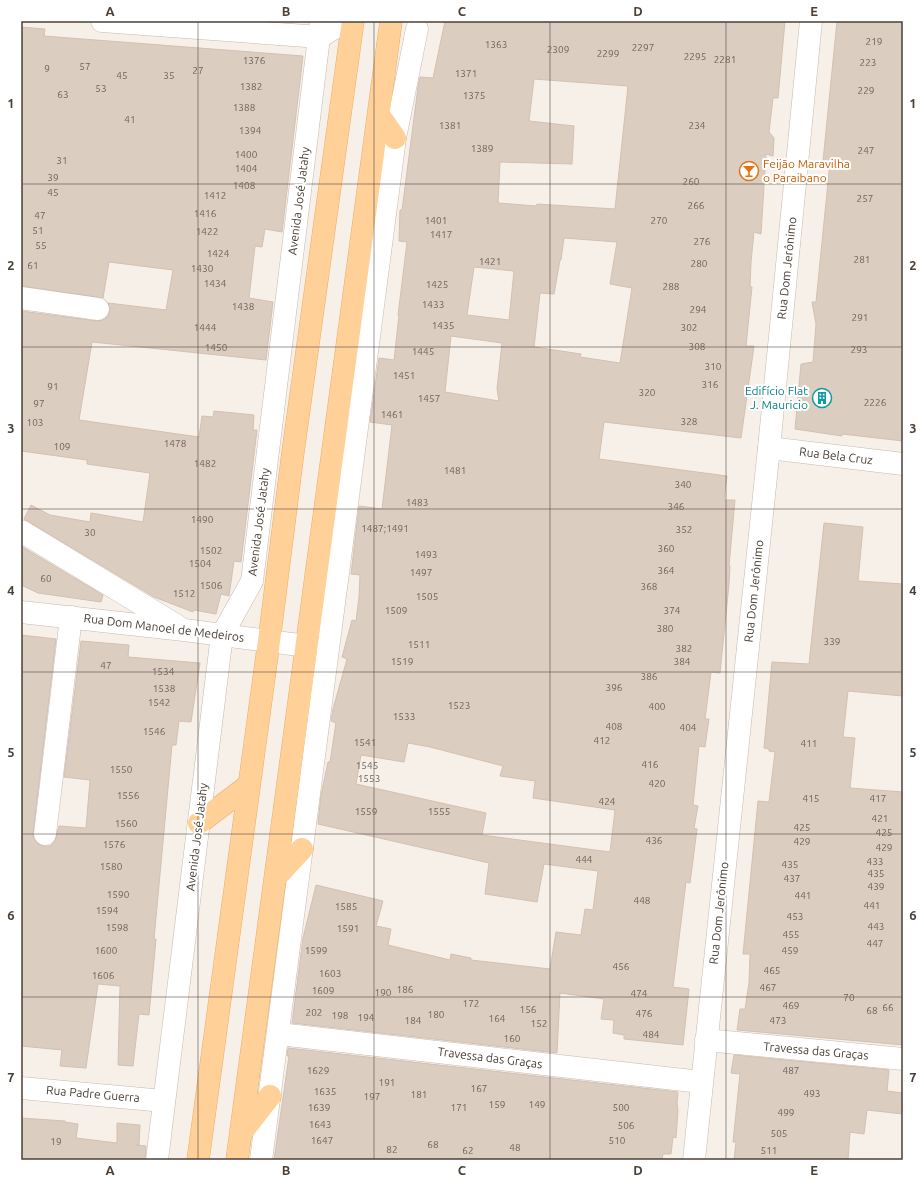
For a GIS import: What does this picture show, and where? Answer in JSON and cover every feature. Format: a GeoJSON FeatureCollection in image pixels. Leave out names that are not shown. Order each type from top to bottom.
{"type":"FeatureCollection","features":[{"type":"Feature","properties":{"kind":"main road","name":"Avenida José Jatahy"},"geometry":{"type":"LineString","coordinates":[[198,1160],[250,785],[294,444],[353,21]]}},
{"type":"Feature","properties":{"kind":"main road"},"geometry":{"type":"LineString","coordinates":[[237,1160],[391,21]]}},
{"type":"Feature","properties":{"kind":"main road"},"geometry":{"type":"LineString","coordinates":[[379,115],[396,138]]}},
{"type":"Feature","properties":{"kind":"main road"},"geometry":{"type":"LineString","coordinates":[[199,823],[250,785]]}},
{"type":"Feature","properties":{"kind":"main road"},"geometry":{"type":"LineString","coordinates":[[276,877],[302,849]]}},
{"type":"Feature","properties":{"kind":"main road"},"geometry":{"type":"LineString","coordinates":[[241,1133],[270,1096]]}},
{"type":"Feature","properties":{"kind":"street"},"geometry":{"type":"LineString","coordinates":[[102,21],[320,29],[346,21]]}},
{"type":"Feature","properties":{"kind":"street","name":"Rua Dom Jerônimo"},"geometry":{"type":"LineString","coordinates":[[694,1160],[701,1082],[769,448],[811,21]]}},
{"type":"Feature","properties":{"kind":"street","name":"Avenida José Jatahy"},"geometry":{"type":"LineString","coordinates":[[157,1160],[222,635],[252,580],[320,29]]}},
{"type":"Feature","properties":{"kind":"street"},"geometry":{"type":"LineString","coordinates":[[261,1160],[279,1034],[396,138],[417,29]]}},
{"type":"Feature","properties":{"kind":"street"},"geometry":{"type":"LineString","coordinates":[[21,298],[98,309]]}},
{"type":"Feature","properties":{"kind":"street","name":"Rua Bela Cruz"},"geometry":{"type":"LineString","coordinates":[[769,448],[903,464]]}},
{"type":"Feature","properties":{"kind":"street"},"geometry":{"type":"LineString","coordinates":[[21,530],[184,630]]}},
{"type":"Feature","properties":{"kind":"street","name":"Rua Dom Manoel de Medeiros"},"geometry":{"type":"LineString","coordinates":[[21,612],[184,630],[307,646]]}},
{"type":"Feature","properties":{"kind":"street"},"geometry":{"type":"LineString","coordinates":[[45,834],[71,617]]}},
{"type":"Feature","properties":{"kind":"street","name":"Travessa das Graças"},"geometry":{"type":"LineString","coordinates":[[279,1034],[701,1082]]}},
{"type":"Feature","properties":{"kind":"street","name":"Travessa das Graças"},"geometry":{"type":"LineString","coordinates":[[706,1040],[903,1059]]}},
{"type":"Feature","properties":{"kind":"street","name":"Rua Padre Guerra"},"geometry":{"type":"LineString","coordinates":[[21,1088],[164,1101]]}},
{"type":"Feature","properties":{"kind":"building"},"geometry":{"type":"Polygon","coordinates":[[[445,21],[785,21],[778,98],[773,98],[769,132],[774,138],[773,156],[766,154],[761,234],[754,232],[750,287],[752,287],[746,346],[754,346],[741,438],[604,422],[599,459],[727,476],[724,500],[735,500],[729,566],[729,584],[720,673],[711,672],[705,719],[709,719],[705,747],[699,746],[693,805],[698,806],[694,828],[697,829],[690,883],[686,882],[673,987],[689,989],[683,1045],[624,1039],[624,1035],[613,1033],[614,1020],[601,1019],[604,999],[560,993],[557,1053],[292,1023],[303,938],[316,885],[383,901],[376,926],[391,929],[388,945],[450,960],[451,954],[471,958],[471,960],[550,969],[556,932],[581,935],[585,909],[593,910],[598,871],[544,864],[537,902],[485,894],[489,863],[318,824],[321,795],[328,762],[330,762],[336,723],[331,721],[333,709],[347,659],[342,657],[352,620],[356,621],[360,575],[351,574],[359,506],[382,509],[392,425],[370,422],[379,358],[394,360],[407,242],[399,241],[400,210],[402,210],[418,87],[420,77],[433,78],[445,21]],[[534,79],[529,121],[574,126],[572,164],[500,162],[498,203],[615,209],[628,86],[534,79]],[[564,238],[554,294],[540,293],[534,347],[581,354],[580,357],[620,363],[632,288],[610,284],[617,242],[564,238]],[[474,267],[467,315],[509,320],[514,271],[474,267]],[[451,336],[445,392],[499,401],[497,389],[502,343],[451,336]],[[408,743],[404,762],[361,755],[356,784],[486,813],[482,835],[610,852],[615,810],[533,798],[535,781],[500,776],[503,766],[430,747],[408,743]]]}},
{"type":"Feature","properties":{"kind":"building"},"geometry":{"type":"Polygon","coordinates":[[[837,21],[903,21],[903,441],[842,434],[842,436],[795,429],[801,364],[813,362],[816,324],[812,302],[816,302],[830,162],[823,161],[837,21]]]}},
{"type":"Feature","properties":{"kind":"building"},"geometry":{"type":"Polygon","coordinates":[[[21,27],[45,29],[44,36],[303,56],[282,232],[265,229],[262,247],[255,246],[249,298],[273,302],[266,360],[92,342],[79,420],[199,437],[202,416],[213,417],[214,411],[254,415],[253,430],[257,430],[241,562],[234,561],[229,596],[221,594],[216,614],[194,610],[193,612],[154,597],[24,519],[31,505],[50,515],[90,522],[91,513],[143,522],[150,473],[87,464],[87,460],[21,451],[21,311],[97,321],[103,320],[108,316],[110,310],[108,303],[166,310],[173,270],[109,262],[103,298],[21,286],[21,27]]]}},
{"type":"Feature","properties":{"kind":"building"},"geometry":{"type":"Polygon","coordinates":[[[824,523],[863,527],[858,581],[903,584],[903,696],[848,691],[843,737],[855,738],[850,788],[903,792],[903,1045],[737,1030],[740,1009],[745,1009],[749,983],[750,954],[743,954],[758,801],[769,802],[775,752],[764,748],[772,662],[809,664],[824,523]]]}},
{"type":"Feature","properties":{"kind":"building"},"geometry":{"type":"Polygon","coordinates":[[[21,546],[103,595],[101,602],[38,593],[21,585],[21,546]]]}},
{"type":"Feature","properties":{"kind":"building"},"geometry":{"type":"Polygon","coordinates":[[[21,635],[56,639],[33,833],[34,839],[38,844],[43,846],[50,846],[55,841],[59,826],[86,828],[90,780],[64,777],[81,641],[129,645],[128,657],[200,663],[191,722],[179,721],[176,745],[172,745],[154,939],[156,939],[149,1015],[139,1014],[133,1066],[118,1065],[120,986],[98,984],[86,1068],[60,1066],[62,1050],[21,1046],[21,635]]]}},
{"type":"Feature","properties":{"kind":"building"},"geometry":{"type":"Polygon","coordinates":[[[288,1048],[678,1092],[676,1138],[673,1137],[671,1154],[663,1154],[662,1160],[274,1160],[289,1056],[287,1056],[288,1048]]]}},
{"type":"Feature","properties":{"kind":"building"},"geometry":{"type":"Polygon","coordinates":[[[734,1055],[889,1070],[887,1091],[903,1093],[903,1114],[867,1110],[864,1134],[850,1132],[848,1160],[734,1160],[736,1142],[733,1142],[740,1074],[731,1073],[734,1055]]]}},
{"type":"Feature","properties":{"kind":"building"},"geometry":{"type":"Polygon","coordinates":[[[21,1118],[65,1121],[78,1124],[76,1138],[117,1143],[117,1123],[140,1125],[139,1145],[136,1145],[146,1146],[145,1160],[21,1160],[21,1118]]]}},
{"type":"Feature","properties":{"kind":"place","name":"Feijão Maravilha o Paraibano"},"geometry":{"type":"Point","coordinates":[749,171]}},
{"type":"Feature","properties":{"kind":"place","name":"Edifício Flat J. Mauricio"},"geometry":{"type":"Point","coordinates":[822,398]}}]}
